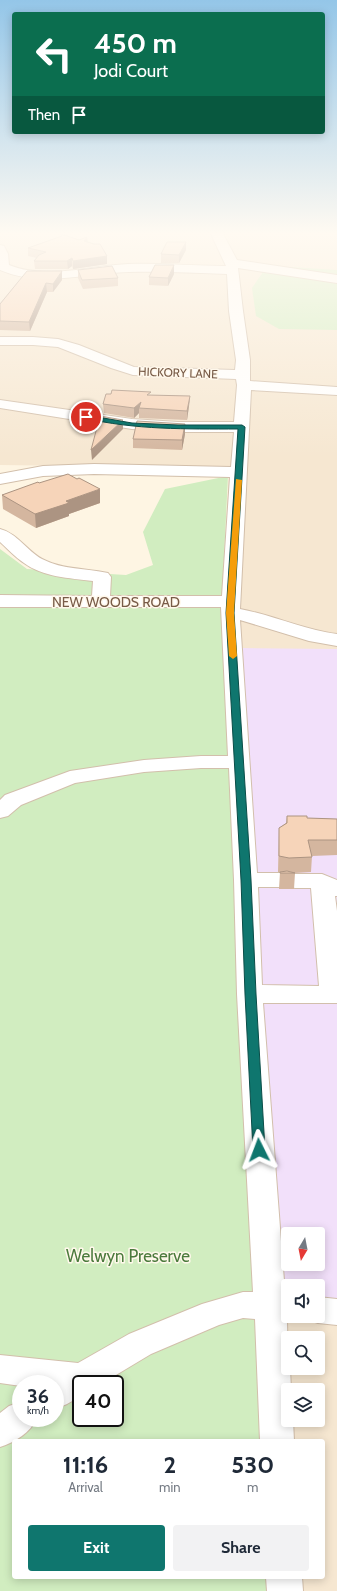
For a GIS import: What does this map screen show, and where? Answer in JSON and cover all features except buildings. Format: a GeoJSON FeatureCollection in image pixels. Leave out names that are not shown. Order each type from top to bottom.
{"type":"FeatureCollection","features":[{"type":"Feature","properties":{"kind":"street"},"geometry":{"type":"LineString","coordinates":[[236,308],[243,360],[243,380],[242,427],[231,607],[259,1150],[279,1306],[277,1439]]}},
{"type":"Feature","properties":{"kind":"street","name":"HICKORY LANE"},"geometry":{"type":"LineString","coordinates":[[0,341],[52,342],[66,345],[118,367],[133,371],[243,380],[337,391]]}},
{"type":"Feature","properties":{"kind":"street"},"geometry":{"type":"LineString","coordinates":[[0,404],[132,424],[178,427],[242,427]]}},
{"type":"Feature","properties":{"kind":"street"},"geometry":{"type":"LineString","coordinates":[[7,483],[43,471],[94,469],[239,472]]}},
{"type":"Feature","properties":{"kind":"street"},"geometry":{"type":"LineString","coordinates":[[0,534],[35,563],[51,569],[102,576],[101,602]]}},
{"type":"Feature","properties":{"kind":"street","name":"NEW WOODS ROAD"},"geometry":{"type":"LineString","coordinates":[[0,601],[101,602],[231,607],[251,617],[316,637],[337,640]]}},
{"type":"Feature","properties":{"kind":"street"},"geometry":{"type":"LineString","coordinates":[[0,811],[13,800],[70,777],[144,766],[201,762],[239,762]]}},
{"type":"Feature","properties":{"kind":"street"},"geometry":{"type":"LineString","coordinates":[[246,880],[287,880],[330,886],[335,994],[250,994]]}},
{"type":"Feature","properties":{"kind":"street"},"geometry":{"type":"LineString","coordinates":[[0,1369],[68,1386],[140,1344],[212,1313],[243,1305],[279,1306]]}},
{"type":"Feature","properties":{"kind":"street"},"geometry":{"type":"LineString","coordinates":[[325,1311],[337,1312]]}},
{"type":"Feature","properties":{"kind":"street"},"geometry":{"type":"LineString","coordinates":[[0,1432],[12,1423]]}},
{"type":"Feature","properties":{"kind":"street"},"geometry":{"type":"LineString","coordinates":[[284,1579],[285,1591]]}},
{"type":"Feature","properties":{"kind":"shaded area"},"geometry":{"type":"Polygon","coordinates":[[[0,308],[337,308],[337,1591],[273,1591],[272,1579],[325,1579],[325,1439],[266,1439],[222,607],[229,468],[0,465],[0,308]]]}},
{"type":"Feature","properties":{"kind":"shaded area"},"geometry":{"type":"Polygon","coordinates":[[[241,648],[337,649],[337,1305],[325,1304],[325,1279],[281,1279],[281,1299],[276,1299],[241,648]]]}},
{"type":"Feature","properties":{"kind":"green space"},"geometry":{"type":"Polygon","coordinates":[[[255,308],[337,308],[337,330],[279,329],[256,316],[255,308]]]}},
{"type":"Feature","properties":{"kind":"green space"},"geometry":{"type":"Polygon","coordinates":[[[228,476],[222,599],[0,596],[0,549],[27,569],[126,575],[153,565],[143,532],[165,489],[228,476]]]}},
{"type":"Feature","properties":{"kind":"green space","name":"Welwyn Preserve"},"geometry":{"type":"Polygon","coordinates":[[[0,605],[222,607],[266,1439],[12,1439],[12,1579],[272,1579],[273,1591],[0,1591],[0,605]]]}},
{"type":"Feature","properties":{"kind":"slow traffic"},"geometry":{"type":"LineString","coordinates":[[233,656],[230,613],[238,480]]}},
{"type":"Feature","properties":{"kind":"route"},"geometry":{"type":"LineString","coordinates":[[86,417],[132,424],[178,427],[242,427],[230,613],[246,880],[250,994],[259,1150]]}}]}
